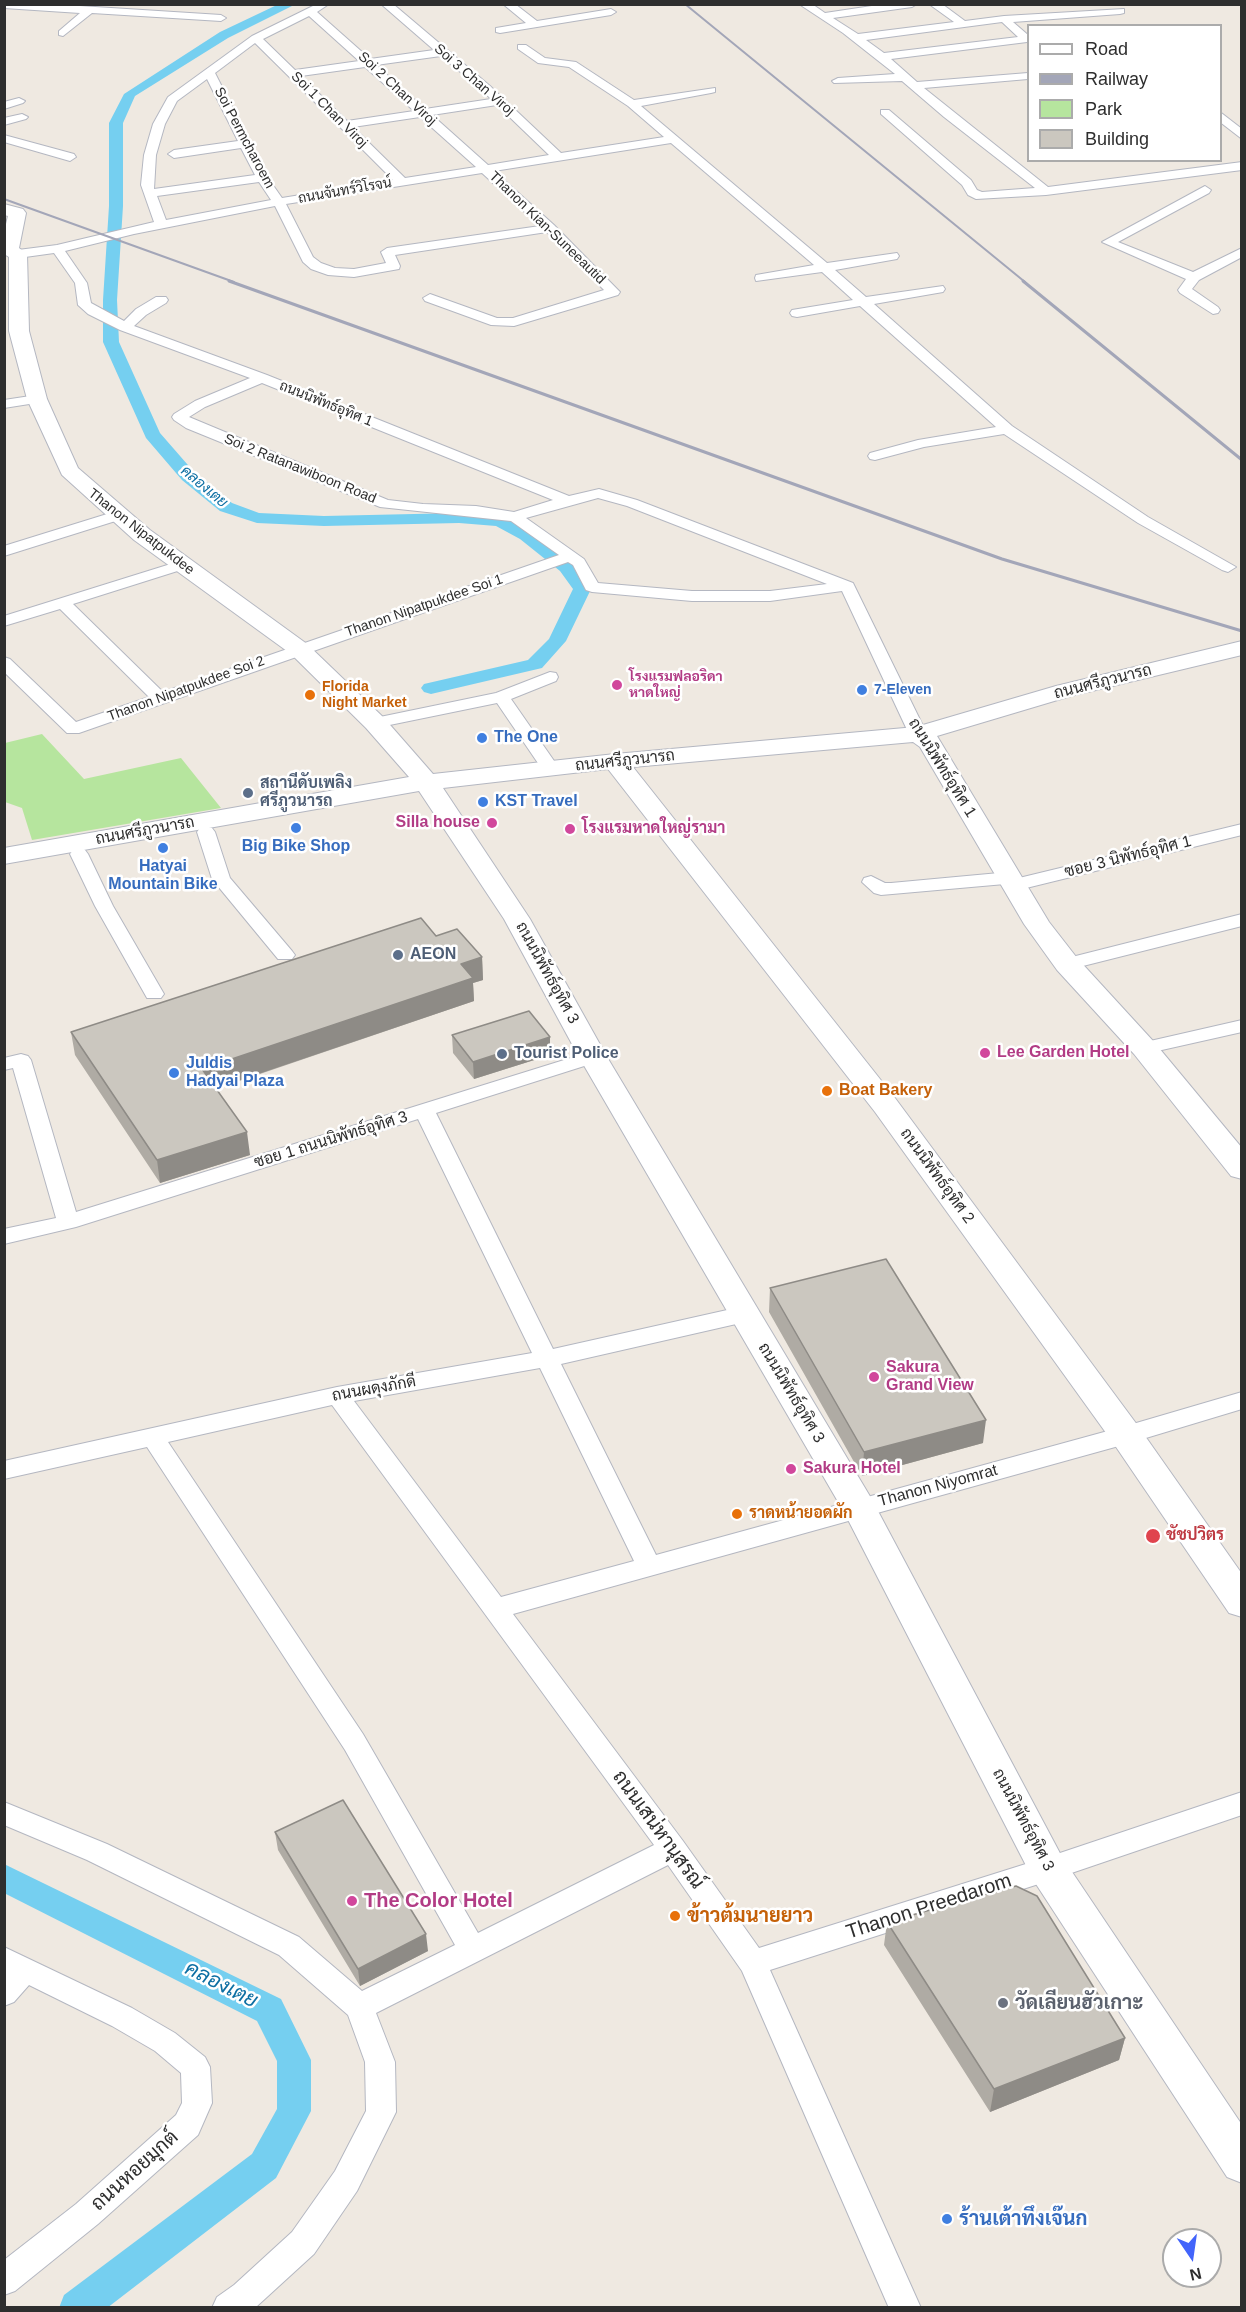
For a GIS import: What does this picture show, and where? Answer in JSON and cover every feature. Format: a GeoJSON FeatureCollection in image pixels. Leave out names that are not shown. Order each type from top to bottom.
{"type":"FeatureCollection","features":[{"type":"Feature","properties":{"kind":"street"},"geometry":{"type":"LineString","coordinates":[[160,224],[147,185],[150,155],[159,124],[172,99],[256,38],[325,4]]}},
{"type":"Feature","properties":{"kind":"street","name":"Soi 3 Chan Viroj"},"geometry":{"type":"LineString","coordinates":[[386,4],[500,101],[560,158]]}},
{"type":"Feature","properties":{"kind":"street"},"geometry":{"type":"LineString","coordinates":[[508,4],[536,26]]}},
{"type":"Feature","properties":{"kind":"street"},"geometry":{"type":"LineString","coordinates":[[500,30],[536,26],[611,12],[603,4]]}},
{"type":"Feature","properties":{"kind":"street"},"geometry":{"type":"LineString","coordinates":[[804,4],[882,57],[948,115],[1046,191]]}},
{"type":"Feature","properties":{"kind":"street"},"geometry":{"type":"LineString","coordinates":[[823,16],[876,6],[912,4]]}},
{"type":"Feature","properties":{"kind":"street"},"geometry":{"type":"LineString","coordinates":[[934,4],[963,24]]}},
{"type":"Feature","properties":{"kind":"street"},"geometry":{"type":"LineString","coordinates":[[4,5],[221,18]]}},
{"type":"Feature","properties":{"kind":"street"},"geometry":{"type":"LineString","coordinates":[[63,33],[88,11]]}},
{"type":"Feature","properties":{"kind":"street","name":"Soi 2 Chan Viroj"},"geometry":{"type":"LineString","coordinates":[[310,11],[484,168]]}},
{"type":"Feature","properties":{"kind":"street"},"geometry":{"type":"LineString","coordinates":[[855,38],[1004,19],[1120,11]]}},
{"type":"Feature","properties":{"kind":"street"},"geometry":{"type":"LineString","coordinates":[[882,57],[1027,39],[1004,19]]}},
{"type":"Feature","properties":{"kind":"street","name":"Soi 1 Chan Viroj"},"geometry":{"type":"LineString","coordinates":[[256,38],[402,182]]}},
{"type":"Feature","properties":{"kind":"street"},"geometry":{"type":"LineString","coordinates":[[522,47],[542,61],[572,64],[632,104],[865,302],[1007,429],[1143,520],[1228,567]]}},
{"type":"Feature","properties":{"kind":"street"},"geometry":{"type":"LineString","coordinates":[[294,74],[444,52]]}},
{"type":"Feature","properties":{"kind":"street","name":"Soi Permcharoem"},"geometry":{"type":"LineString","coordinates":[[210,73],[262,178],[279,202],[308,259],[316,266],[333,272],[354,273],[394,266],[387,252],[550,228]]}},
{"type":"Feature","properties":{"kind":"street"},"geometry":{"type":"LineString","coordinates":[[838,81],[911,81],[1027,76]]}},
{"type":"Feature","properties":{"kind":"street"},"geometry":{"type":"LineString","coordinates":[[632,104],[711,90]]}},
{"type":"Feature","properties":{"kind":"street"},"geometry":{"type":"LineString","coordinates":[[344,125],[500,101]]}},
{"type":"Feature","properties":{"kind":"street"},"geometry":{"type":"LineString","coordinates":[[4,106],[19,102]]}},
{"type":"Feature","properties":{"kind":"street"},"geometry":{"type":"LineString","coordinates":[[885,112],[956,172],[975,195],[996,196],[1046,191],[1242,166]]}},
{"type":"Feature","properties":{"kind":"street"},"geometry":{"type":"LineString","coordinates":[[1222,116],[1242,136]]}},
{"type":"Feature","properties":{"kind":"street"},"geometry":{"type":"LineString","coordinates":[[4,122],[22,117]]}},
{"type":"Feature","properties":{"kind":"street"},"geometry":{"type":"LineString","coordinates":[[4,138],[70,157]]}},
{"type":"Feature","properties":{"kind":"street","name":"ถนนจันทร์วิโรจน์"},"geometry":{"type":"LineString","coordinates":[[18,255],[57,249],[160,224],[279,202],[674,139]]}},
{"type":"Feature","properties":{"kind":"street"},"geometry":{"type":"LineString","coordinates":[[174,154],[245,144]]}},
{"type":"Feature","properties":{"kind":"street","name":"Thanon Kian-Suneeautid"},"geometry":{"type":"LineString","coordinates":[[430,298],[496,322],[514,322],[613,292],[550,228],[484,168]]}},
{"type":"Feature","properties":{"kind":"street"},"geometry":{"type":"LineString","coordinates":[[151,193],[262,178]]}},
{"type":"Feature","properties":{"kind":"street"},"geometry":{"type":"LineString","coordinates":[[1194,277],[1108,242],[1205,190]]}},
{"type":"Feature","properties":{"kind":"street","name":"Thanon Nipatpukdee"},"geometry":{"type":"LineString","coordinates":[[4,209],[17,213],[10,250],[18,255],[12,331],[37,399],[69,471],[182,565],[299,649],[375,723],[430,788]]}},
{"type":"Feature","properties":{"kind":"street","name":"ถนนนิพัทธ์อุทิศ 1"},"geometry":{"type":"LineString","coordinates":[[57,249],[81,283],[89,308],[125,327],[262,378],[569,501]]}},
{"type":"Feature","properties":{"kind":"street"},"geometry":{"type":"LineString","coordinates":[[1213,310],[1185,290],[1194,277],[1242,252]]}},
{"type":"Feature","properties":{"kind":"street"},"geometry":{"type":"LineString","coordinates":[[761,278],[893,256]]}},
{"type":"Feature","properties":{"kind":"street"},"geometry":{"type":"LineString","coordinates":[[797,313],[938,289]]}},
{"type":"Feature","properties":{"kind":"street"},"geometry":{"type":"LineString","coordinates":[[125,327],[141,312],[161,300]]}},
{"type":"Feature","properties":{"kind":"street","name":"Soi 2 Ratanawiboon Road"},"geometry":{"type":"LineString","coordinates":[[262,378],[200,404],[179,417],[202,429],[385,504],[423,509],[476,511],[515,518]]}},
{"type":"Feature","properties":{"kind":"street"},"geometry":{"type":"LineString","coordinates":[[4,404],[37,399]]}},
{"type":"Feature","properties":{"kind":"street"},"geometry":{"type":"LineString","coordinates":[[874,456],[923,443],[1007,429]]}},
{"type":"Feature","properties":{"kind":"street"},"geometry":{"type":"LineString","coordinates":[[515,518],[547,506],[599,493],[632,503],[847,586]]}},
{"type":"Feature","properties":{"kind":"street"},"geometry":{"type":"LineString","coordinates":[[4,551],[120,515]]}},
{"type":"Feature","properties":{"kind":"street"},"geometry":{"type":"LineString","coordinates":[[515,518],[579,562],[592,587],[692,596],[770,596],[847,586]]}},
{"type":"Feature","properties":{"kind":"street"},"geometry":{"type":"LineString","coordinates":[[4,534],[20,546]]}},
{"type":"Feature","properties":{"kind":"street","name":"Thanon Nipatpukdee Soi 1"},"geometry":{"type":"LineString","coordinates":[[299,649],[570,556]]}},
{"type":"Feature","properties":{"kind":"street"},"geometry":{"type":"LineString","coordinates":[[4,621],[182,565]]}},
{"type":"Feature","properties":{"kind":"street","name":"ถนนนิพัทธ์อุทิศ 1"},"geometry":{"type":"LineString","coordinates":[[847,586],[924,739],[1036,924],[1067,964],[1144,1048],[1242,1169]]}},
{"type":"Feature","properties":{"kind":"street"},"geometry":{"type":"LineString","coordinates":[[62,602],[159,698]]}},
{"type":"Feature","properties":{"kind":"street","name":"ถนนศรีภูวนารถ"},"geometry":{"type":"LineString","coordinates":[[924,739],[1064,691],[1242,648]]}},
{"type":"Feature","properties":{"kind":"street","name":"Thanon Nipatpukdee Soi 2"},"geometry":{"type":"LineString","coordinates":[[4,662],[73,729],[299,649]]}},
{"type":"Feature","properties":{"kind":"street","name":"ถนนศรีภูวนารถ"},"geometry":{"type":"LineString","coordinates":[[4,867],[206,832],[430,788],[620,767],[874,747],[924,739],[1242,665]]}},
{"type":"Feature","properties":{"kind":"street"},"geometry":{"type":"LineString","coordinates":[[375,723],[501,697],[550,677]]}},
{"type":"Feature","properties":{"kind":"street"},"geometry":{"type":"LineString","coordinates":[[501,697],[550,768]]}},
{"type":"Feature","properties":{"kind":"street","name":"ถนนศรีภูวนารถ"},"geometry":{"type":"LineString","coordinates":[[4,856],[550,768],[620,767]]}},
{"type":"Feature","properties":{"kind":"street","name":"ถนนนิพัทธ์อุทิศ 2"},"geometry":{"type":"LineString","coordinates":[[620,767],[885,1105],[1126,1435],[1242,1603]]}},
{"type":"Feature","properties":{"kind":"street","name":"ถนนนิพัทธ์อุทิศ 3"},"geometry":{"type":"LineString","coordinates":[[430,788],[517,919],[593,1057],[858,1507],[1048,1869],[1242,2163]]}},
{"type":"Feature","properties":{"kind":"street","name":"ซอย 3 นิพัทธ์อุทิศ 1"},"geometry":{"type":"LineString","coordinates":[[871,882],[881,889],[891,889],[1012,881],[1242,829]]}},
{"type":"Feature","properties":{"kind":"street"},"geometry":{"type":"LineString","coordinates":[[206,832],[220,879],[285,956]]}},
{"type":"Feature","properties":{"kind":"street"},"geometry":{"type":"LineString","coordinates":[[79,854],[104,906],[154,994]]}},
{"type":"Feature","properties":{"kind":"street"},"geometry":{"type":"LineString","coordinates":[[1067,964],[1242,920]]}},
{"type":"Feature","properties":{"kind":"street"},"geometry":{"type":"LineString","coordinates":[[1144,1048],[1242,1026]]}},
{"type":"Feature","properties":{"kind":"street","name":"ซอย 1 ถนนนิพัทธ์อุทิศ 3"},"geometry":{"type":"LineString","coordinates":[[4,1237],[68,1222],[593,1057]]}},
{"type":"Feature","properties":{"kind":"street"},"geometry":{"type":"LineString","coordinates":[[4,1064],[21,1060],[68,1222]]}},
{"type":"Feature","properties":{"kind":"street"},"geometry":{"type":"LineString","coordinates":[[424,1111],[649,1566]]}},
{"type":"Feature","properties":{"kind":"street","name":"ถนนผดุงภักดี"},"geometry":{"type":"LineString","coordinates":[[4,1470],[337,1395],[548,1359],[745,1314]]}},
{"type":"Feature","properties":{"kind":"street","name":"ถนนเสน่หานุสรณ์"},"geometry":{"type":"LineString","coordinates":[[337,1395],[673,1849],[753,1963],[905,2307]]}},
{"type":"Feature","properties":{"kind":"street","name":"Thanon Niyomrat"},"geometry":{"type":"LineString","coordinates":[[495,1609],[858,1507],[1126,1435],[1242,1400]]}},
{"type":"Feature","properties":{"kind":"street"},"geometry":{"type":"LineString","coordinates":[[152,1436],[354,1742],[473,1950]]}},
{"type":"Feature","properties":{"kind":"street","name":"Thanon Preedarom"},"geometry":{"type":"LineString","coordinates":[[753,1963],[1048,1869],[1242,1803]]}},
{"type":"Feature","properties":{"kind":"street"},"geometry":{"type":"LineString","coordinates":[[4,1814],[96,1852],[289,1946],[359,2007],[380,2062],[381,2112],[346,2181],[303,2243],[245,2296],[228,2307]]}},
{"type":"Feature","properties":{"kind":"street"},"geometry":{"type":"LineString","coordinates":[[359,2007],[673,1849]]}},
{"type":"Feature","properties":{"kind":"street"},"geometry":{"type":"LineString","coordinates":[[4,1993],[15,1964]]}},
{"type":"Feature","properties":{"kind":"street","name":"ถนนหอยมุกต์"},"geometry":{"type":"LineString","coordinates":[[4,2280],[87,2214],[187,2125],[197,2103],[195,2067],[165,2042],[122,2017],[15,1964]]}},
{"type":"Feature","properties":{"kind":"green space"},"geometry":{"type":"Polygon","coordinates":[[[42,734],[84,779],[181,758],[221,808],[32,840],[22,808],[5,802],[5,743],[42,734]]]}},
{"type":"Feature","properties":{"kind":"building","name":"Juldis Hadyai Plaza"},"geometry":{"type":"Polygon","coordinates":[[[421,918],[436,936],[457,929],[482,957],[461,964],[473,978],[202,1069],[247,1132],[157,1160],[71,1032],[421,918]]]}},
{"type":"Feature","properties":{"kind":"building"},"geometry":{"type":"Polygon","coordinates":[[[529,1011],[550,1037],[473,1062],[452,1035],[529,1011]]]}},
{"type":"Feature","properties":{"kind":"building","name":"Sakura Grand View"},"geometry":{"type":"Polygon","coordinates":[[[886,1259],[986,1420],[864,1452],[770,1288],[886,1259]]]}},
{"type":"Feature","properties":{"kind":"building","name":"The Color Hotel"},"geometry":{"type":"Polygon","coordinates":[[[343,1800],[426,1934],[358,1969],[275,1832],[343,1800]]]}},
{"type":"Feature","properties":{"kind":"building","name":"วัดเลียนฮัวเกาะ"},"geometry":{"type":"Polygon","coordinates":[[[1016,1886],[1037,1896],[1125,2038],[994,2089],[887,1922],[1016,1886]]]}},
{"type":"Feature","properties":{"kind":"waterway","name":"คลองเตย"},"geometry":{"type":"LineString","coordinates":[[290,4],[224,35],[130,94],[116,123],[116,206],[110,300],[111,342],[152,435],[188,476],[226,507],[257,518],[324,521],[459,518],[500,521],[526,535],[566,567],[582,589],[557,641],[535,664],[431,688]]}},
{"type":"Feature","properties":{"kind":"waterway","name":"คลองเตย"},"geometry":{"type":"LineString","coordinates":[[4,1877],[269,2010],[294,2060],[294,2111],[264,2166],[77,2308]]}},
{"type":"Feature","properties":{"kind":"railway"},"geometry":{"type":"LineString","coordinates":[[685,4],[1025,282]]}},
{"type":"Feature","properties":{"kind":"railway"},"geometry":{"type":"LineString","coordinates":[[4,199],[234,282]]}},
{"type":"Feature","properties":{"kind":"railway"},"geometry":{"type":"LineString","coordinates":[[229,281],[1002,559],[1242,631]]}},
{"type":"Feature","properties":{"kind":"railway"},"geometry":{"type":"LineString","coordinates":[[1023,281],[1242,460]]}},
{"type":"Feature","properties":{"kind":"place","name":"โรงแรมฟลอริดา หาดใหญ่"},"geometry":{"type":"Point","coordinates":[617,685]}},
{"type":"Feature","properties":{"kind":"place","name":"7-Eleven"},"geometry":{"type":"Point","coordinates":[862,690]}},
{"type":"Feature","properties":{"kind":"place","name":"Florida Night Market"},"geometry":{"type":"Point","coordinates":[310,695]}},
{"type":"Feature","properties":{"kind":"place","name":"The One"},"geometry":{"type":"Point","coordinates":[482,738]}},
{"type":"Feature","properties":{"kind":"place","name":"สถานีดับเพลิง ศรีภูวนารถ"},"geometry":{"type":"Point","coordinates":[248,793]}},
{"type":"Feature","properties":{"kind":"place","name":"KST Travel"},"geometry":{"type":"Point","coordinates":[483,802]}},
{"type":"Feature","properties":{"kind":"place","name":"Silla house"},"geometry":{"type":"Point","coordinates":[492,823]}},
{"type":"Feature","properties":{"kind":"place","name":"Big Bike Shop"},"geometry":{"type":"Point","coordinates":[296,828]}},
{"type":"Feature","properties":{"kind":"place","name":"โรงแรมหาดใหญ่รามา"},"geometry":{"type":"Point","coordinates":[570,829]}},
{"type":"Feature","properties":{"kind":"place","name":"Hatyai Mountain Bike"},"geometry":{"type":"Point","coordinates":[163,848]}},
{"type":"Feature","properties":{"kind":"place","name":"AEON"},"geometry":{"type":"Point","coordinates":[398,955]}},
{"type":"Feature","properties":{"kind":"place","name":"Lee Garden Hotel"},"geometry":{"type":"Point","coordinates":[985,1053]}},
{"type":"Feature","properties":{"kind":"place","name":"Tourist Police"},"geometry":{"type":"Point","coordinates":[502,1054]}},
{"type":"Feature","properties":{"kind":"place","name":"Juldis Hadyai Plaza"},"geometry":{"type":"Point","coordinates":[174,1073]}},
{"type":"Feature","properties":{"kind":"place","name":"Boat Bakery"},"geometry":{"type":"Point","coordinates":[827,1091]}},
{"type":"Feature","properties":{"kind":"place","name":"Sakura Grand View"},"geometry":{"type":"Point","coordinates":[874,1377]}},
{"type":"Feature","properties":{"kind":"place","name":"Sakura Hotel"},"geometry":{"type":"Point","coordinates":[791,1469]}},
{"type":"Feature","properties":{"kind":"place","name":"ราดหน้ายอดผัก"},"geometry":{"type":"Point","coordinates":[737,1514]}},
{"type":"Feature","properties":{"kind":"place","name":"ชัชปวิตร"},"geometry":{"type":"Point","coordinates":[1153,1536]}},
{"type":"Feature","properties":{"kind":"place","name":"The Color Hotel"},"geometry":{"type":"Point","coordinates":[352,1901]}},
{"type":"Feature","properties":{"kind":"place","name":"ข้าวต้มนายยาว"},"geometry":{"type":"Point","coordinates":[675,1916]}},
{"type":"Feature","properties":{"kind":"place","name":"วัดเลียนฮัวเกาะ"},"geometry":{"type":"Point","coordinates":[1003,2003]}},
{"type":"Feature","properties":{"kind":"place","name":"ร้านเต้าทึงเจ๊นก"},"geometry":{"type":"Point","coordinates":[947,2219]}}]}
